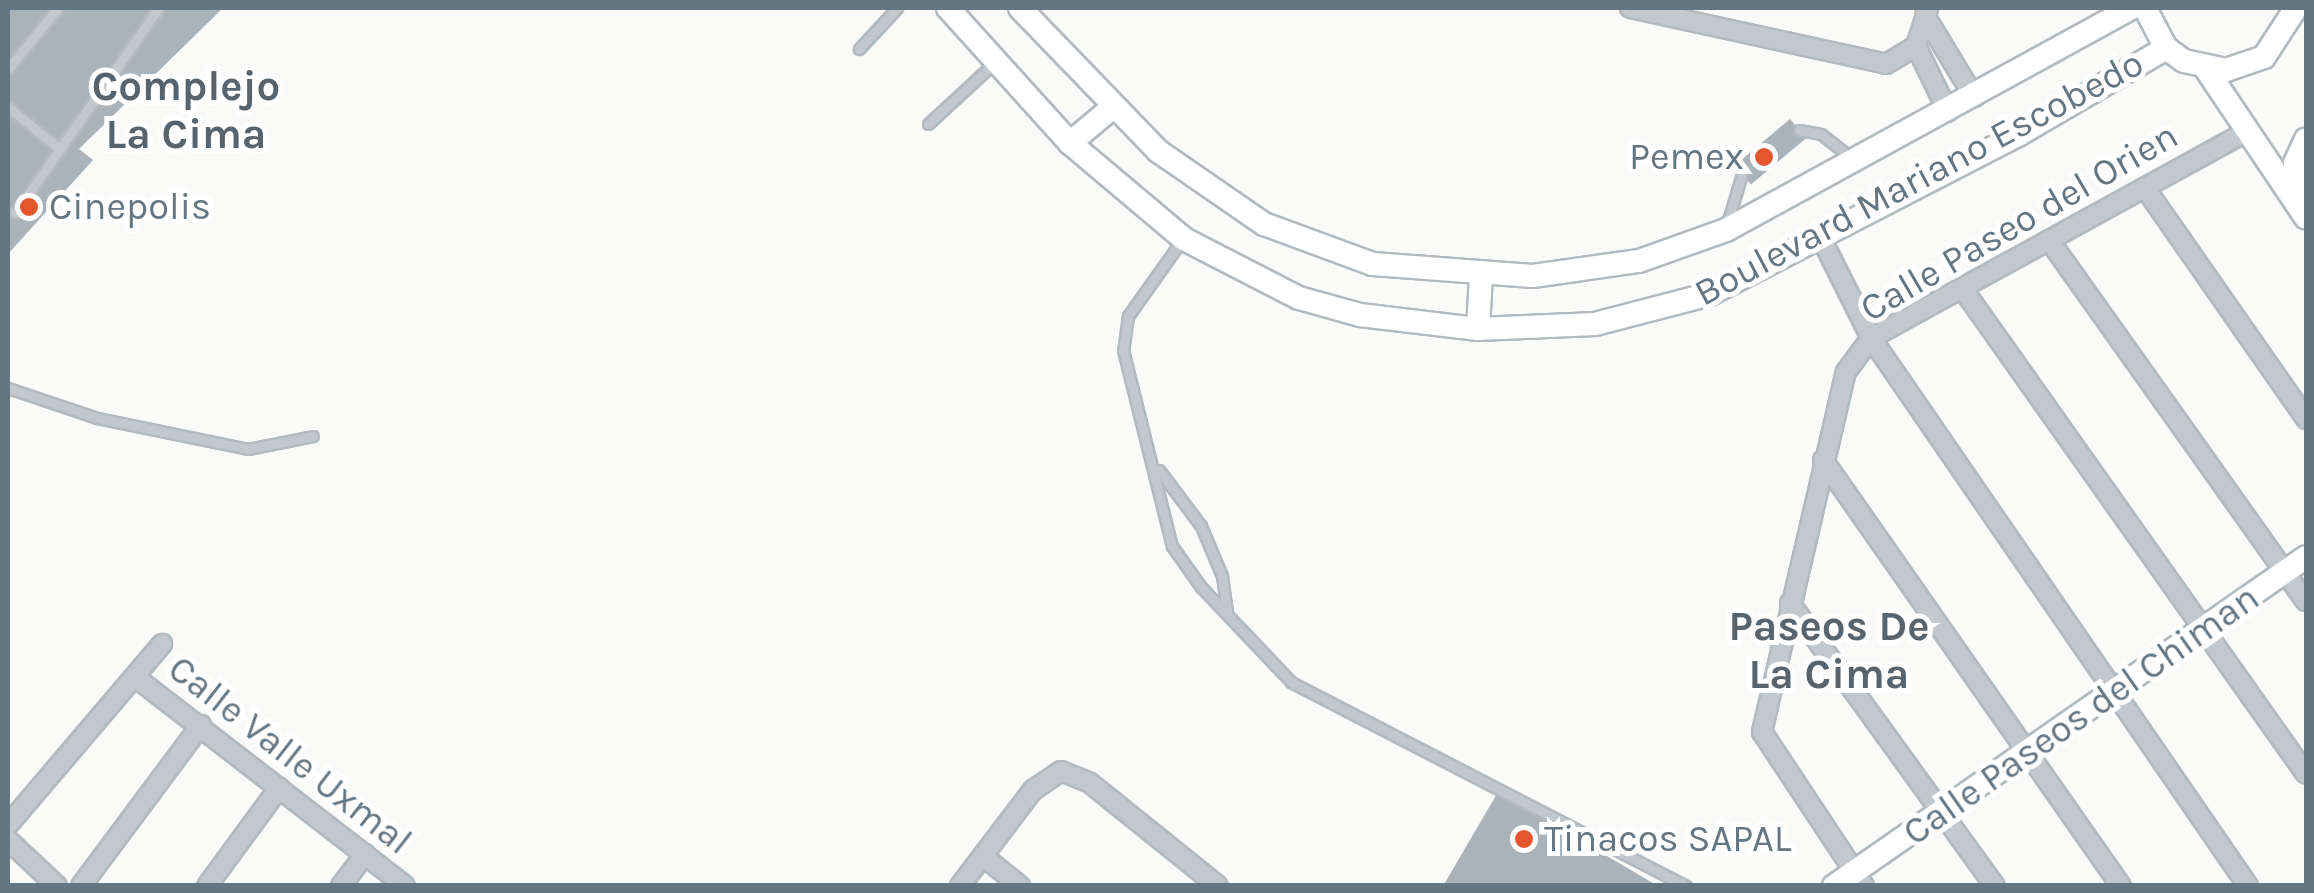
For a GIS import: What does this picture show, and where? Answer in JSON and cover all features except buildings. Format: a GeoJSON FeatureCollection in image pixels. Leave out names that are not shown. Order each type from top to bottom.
{"type":"FeatureCollection","features":[{"type":"Feature","properties":{"kind":"street","name":"Boulevard Mariano Escobedo"},"geometry":{"type":"LineString","coordinates":[[948,8],[1070,142],[1184,238],[1299,298],[1360,315],[1478,330],[1579,325],[1658,310],[1821,238],[2166,48]]}},
{"type":"Feature","properties":{"kind":"street","name":"Boulevard Mariano Escobedo"},"geometry":{"type":"LineString","coordinates":[[1020,8],[1114,107],[1211,193],[1264,224],[1373,264],[1481,276],[1585,272],[1726,230],[1855,163],[2131,8]]}},
{"type":"Feature","properties":{"kind":"street"},"geometry":{"type":"LineString","coordinates":[[1630,8],[1868,64],[1886,64],[1916,46]]}},
{"type":"Feature","properties":{"kind":"street"},"geometry":{"type":"LineString","coordinates":[[2145,8],[2166,48],[2206,69],[2302,211]]}},
{"type":"Feature","properties":{"kind":"street"},"geometry":{"type":"LineString","coordinates":[[1926,12],[1916,46],[1948,112]]}},
{"type":"Feature","properties":{"kind":"street"},"geometry":{"type":"LineString","coordinates":[[1926,12],[1974,97]]}},
{"type":"Feature","properties":{"kind":"street"},"geometry":{"type":"LineString","coordinates":[[2206,69],[2246,66],[2293,17],[2306,47]]}},
{"type":"Feature","properties":{"kind":"street"},"geometry":{"type":"LineString","coordinates":[[1070,142],[1114,107]]}},
{"type":"Feature","properties":{"kind":"street","name":"Calle Paseo del Orien"},"geometry":{"type":"LineString","coordinates":[[1859,878],[1762,732],[1846,372],[1871,338],[2246,132]]}},
{"type":"Feature","properties":{"kind":"street"},"geometry":{"type":"LineString","coordinates":[[2302,211],[2295,163],[2306,139]]}},
{"type":"Feature","properties":{"kind":"street"},"geometry":{"type":"LineString","coordinates":[[2144,188],[2306,419]]}},
{"type":"Feature","properties":{"kind":"street"},"geometry":{"type":"LineString","coordinates":[[1821,238],[1871,338],[2248,886]]}},
{"type":"Feature","properties":{"kind":"street"},"geometry":{"type":"LineString","coordinates":[[2049,240],[2306,601]]}},
{"type":"Feature","properties":{"kind":"street"},"geometry":{"type":"LineString","coordinates":[[1478,330],[1481,276]]}},
{"type":"Feature","properties":{"kind":"street"},"geometry":{"type":"LineString","coordinates":[[1962,288],[2306,774]]}},
{"type":"Feature","properties":{"kind":"street"},"geometry":{"type":"LineString","coordinates":[[1823,460],[2121,886]]}},
{"type":"Feature","properties":{"kind":"street","name":"Calle Paseos del Chiman"},"geometry":{"type":"LineString","coordinates":[[1834,886],[1859,878],[1944,810],[2306,557]]}},
{"type":"Feature","properties":{"kind":"street"},"geometry":{"type":"LineString","coordinates":[[1790,603],[1944,810],[1995,886]]}},
{"type":"Feature","properties":{"kind":"street"},"geometry":{"type":"LineString","coordinates":[[8,825],[162,644]]}},
{"type":"Feature","properties":{"kind":"street","name":"Calle Valle Uxmal"},"geometry":{"type":"LineString","coordinates":[[135,677],[406,886]]}},
{"type":"Feature","properties":{"kind":"street"},"geometry":{"type":"LineString","coordinates":[[81,886],[201,725]]}},
{"type":"Feature","properties":{"kind":"street"},"geometry":{"type":"LineString","coordinates":[[960,886],[1043,780],[1070,772],[1218,886]]}},
{"type":"Feature","properties":{"kind":"street"},"geometry":{"type":"LineString","coordinates":[[207,886],[279,788]]}},
{"type":"Feature","properties":{"kind":"street"},"geometry":{"type":"LineString","coordinates":[[8,840],[57,886]]}},
{"type":"Feature","properties":{"kind":"street"},"geometry":{"type":"LineString","coordinates":[[341,886],[365,854]]}},
{"type":"Feature","properties":{"kind":"street"},"geometry":{"type":"LineString","coordinates":[[983,856],[1020,886]]}},
{"type":"Feature","properties":{"kind":"lane"},"geometry":{"type":"LineString","coordinates":[[8,70],[58,8]]}},
{"type":"Feature","properties":{"kind":"lane"},"geometry":{"type":"LineString","coordinates":[[15,213],[57,147],[158,8]]}},
{"type":"Feature","properties":{"kind":"lane"},"geometry":{"type":"LineString","coordinates":[[859,49],[897,8]]}},
{"type":"Feature","properties":{"kind":"lane"},"geometry":{"type":"LineString","coordinates":[[928,124],[996,62]]}},
{"type":"Feature","properties":{"kind":"lane"},"geometry":{"type":"LineString","coordinates":[[8,107],[57,147]]}},
{"type":"Feature","properties":{"kind":"lane"},"geometry":{"type":"LineString","coordinates":[[1799,130],[1830,140],[1855,163]]}},
{"type":"Feature","properties":{"kind":"lane"},"geometry":{"type":"LineString","coordinates":[[1726,230],[1742,174]]}},
{"type":"Feature","properties":{"kind":"lane"},"geometry":{"type":"LineString","coordinates":[[1184,238],[1128,316],[1123,350],[1159,470],[1172,546],[1227,615],[1291,682],[1687,886]]}},
{"type":"Feature","properties":{"kind":"lane"},"geometry":{"type":"LineString","coordinates":[[8,388],[97,418],[248,449],[313,436]]}},
{"type":"Feature","properties":{"kind":"lane"},"geometry":{"type":"LineString","coordinates":[[1159,470],[1201,526],[1222,576],[1227,615]]}},
{"type":"Feature","properties":{"kind":"place","name":"Pemex"},"geometry":{"type":"Point","coordinates":[1764,157]}},
{"type":"Feature","properties":{"kind":"place","name":"Cinepolis"},"geometry":{"type":"Point","coordinates":[29,207]}},
{"type":"Feature","properties":{"kind":"place","name":"Tinacos SAPAL"},"geometry":{"type":"Point","coordinates":[1524,839]}},
{"type":"Feature","properties":{"kind":"district","name":"Complejo La Cima"},"geometry":{"type":"Point","coordinates":[186,110]}},
{"type":"Feature","properties":{"kind":"district","name":"Paseos De La Cima"},"geometry":{"type":"Point","coordinates":[1829,650]}}]}
